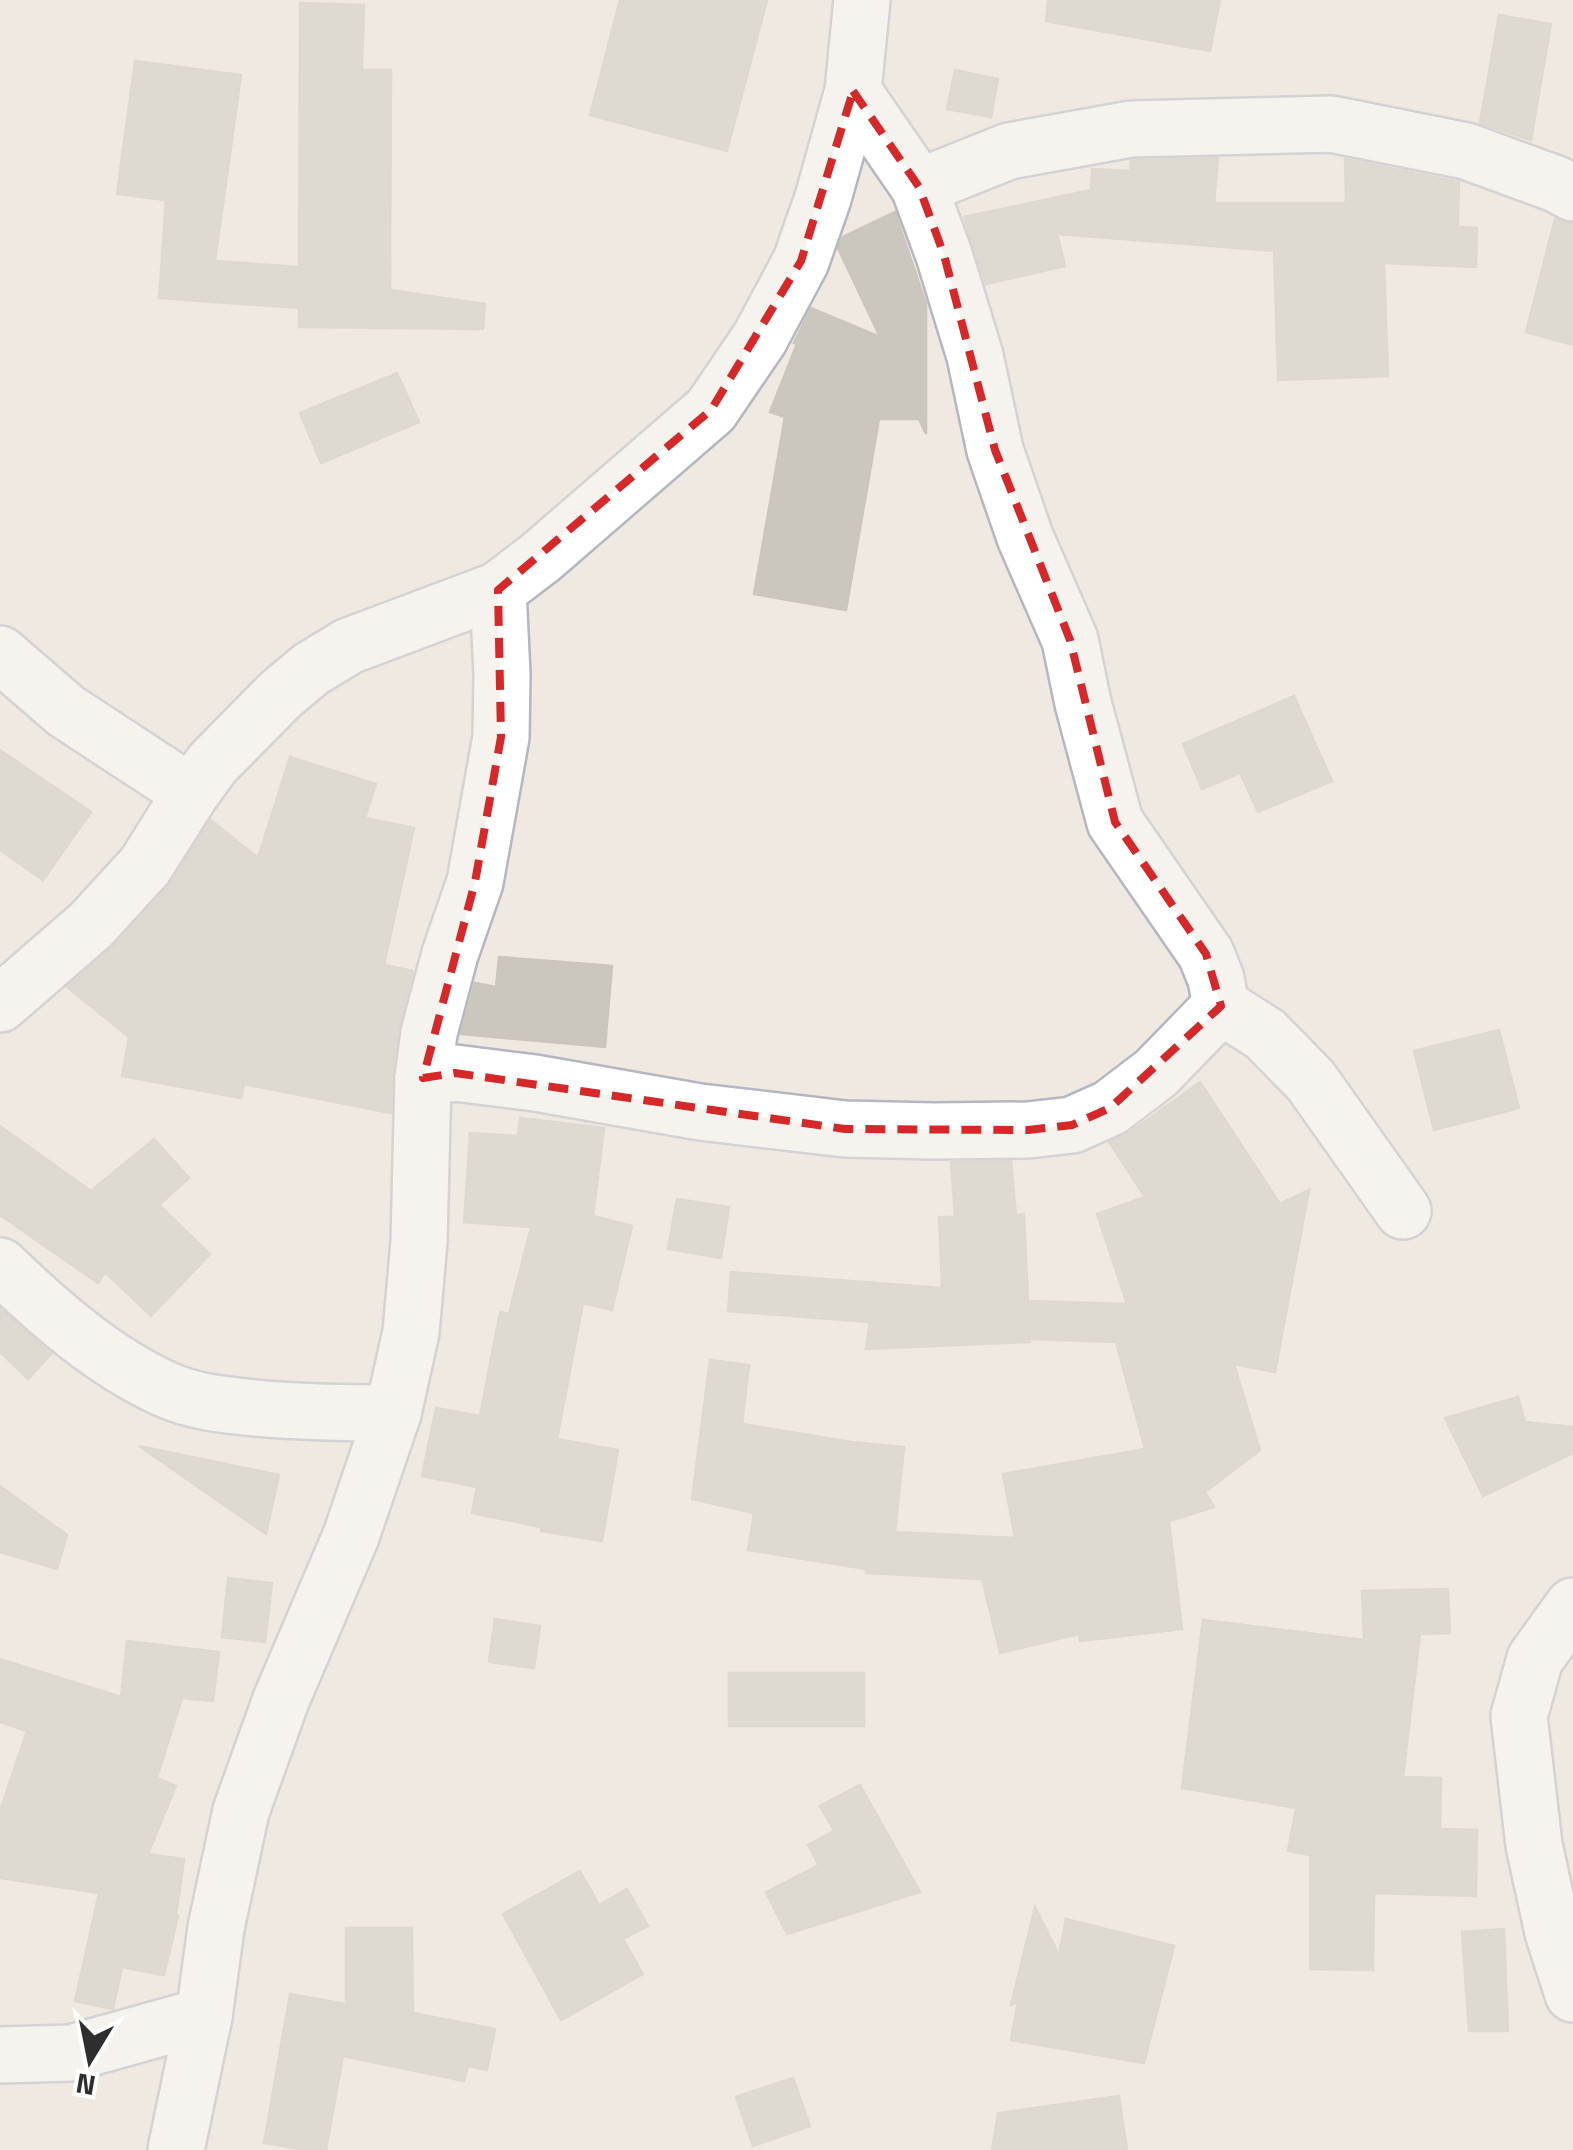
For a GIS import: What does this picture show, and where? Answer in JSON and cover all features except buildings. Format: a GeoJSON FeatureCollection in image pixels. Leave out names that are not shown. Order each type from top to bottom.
{"type":"FeatureCollection","features":[{"type":"Feature","properties":{"kind":"street"},"geometry":{"type":"LineString","coordinates":[[0,1004],[90,925],[145,866],[213,764],[311,668],[349,646],[498,590],[711,410],[760,338],[801,261],[824,198],[854,91],[862,0]]}},
{"type":"Feature","properties":{"kind":"street"},"geometry":{"type":"LineString","coordinates":[[854,91],[920,187],[975,356],[995,450],[1025,537],[1070,640],[1115,822],[1206,954],[1216,979],[1220,1006],[1265,1034],[1311,1081],[1402,1211]]}},
{"type":"Feature","properties":{"kind":"street"},"geometry":{"type":"LineString","coordinates":[[920,187],[1009,152],[1130,129],[1331,124],[1466,151],[1573,193]]}},
{"type":"Feature","properties":{"kind":"street"},"geometry":{"type":"LineString","coordinates":[[176,2150],[204,2016],[216,1928],[242,1811],[280,1700],[350,1536],[393,1413],[412,1332],[420,1242],[423,1078],[429,1032],[475,882],[501,737],[498,590]]}},
{"type":"Feature","properties":{"kind":"street"},"geometry":{"type":"LineString","coordinates":[[0,654],[66,711],[191,793]]}},
{"type":"Feature","properties":{"kind":"street"},"geometry":{"type":"LineString","coordinates":[[423,1078],[455,1073],[569,1088],[700,1112],[845,1129],[934,1131],[1072,1126],[1110,1108],[1156,1074],[1220,1006]]}},
{"type":"Feature","properties":{"kind":"street"},"geometry":{"type":"LineString","coordinates":[[0,1266],[62,1322],[116,1362],[168,1390],[216,1404],[308,1413],[393,1413]]}},
{"type":"Feature","properties":{"kind":"street"},"geometry":{"type":"LineString","coordinates":[[1573,1606],[1535,1659],[1519,1716],[1534,1846],[1573,1994]]}},
{"type":"Feature","properties":{"kind":"street"},"geometry":{"type":"LineString","coordinates":[[0,2055],[71,2053],[204,2016]]}},
{"type":"Feature","properties":{"kind":"highlighted area"},"geometry":{"type":"Polygon","coordinates":[[[853,91],[919,187],[944,255],[995,450],[1070,640],[1115,822],[1206,954],[1221,1006],[1110,1108],[1072,1125],[1028,1130],[845,1129],[455,1073],[423,1078],[475,882],[501,737],[498,590],[711,410],[801,261],[853,91]]]}}]}
